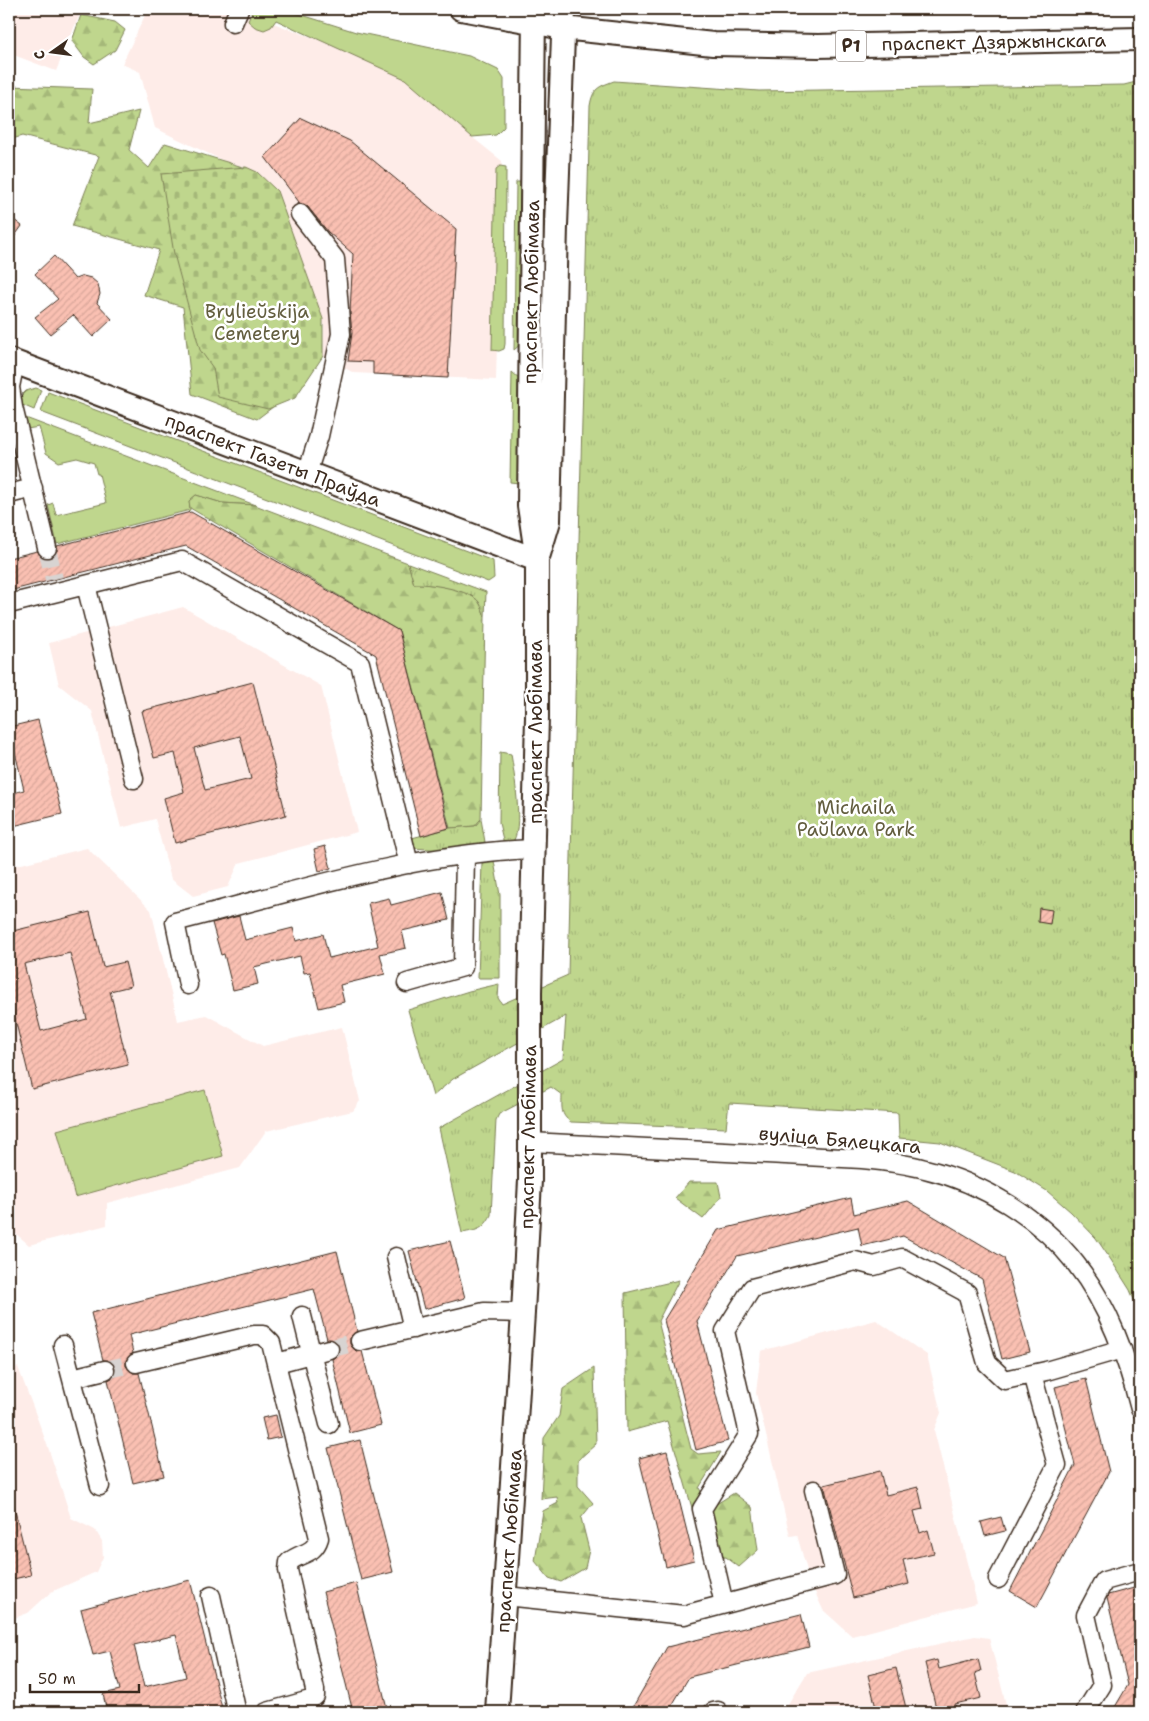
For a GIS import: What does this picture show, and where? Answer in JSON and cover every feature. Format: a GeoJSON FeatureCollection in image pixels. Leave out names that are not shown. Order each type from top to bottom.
{"type":"FeatureCollection","features":[{"type":"Feature","properties":{"kind":"main road","name":"праспект Дзяржынскага"},"geometry":{"type":"LineString","coordinates":[[462,9],[564,19],[713,44],[818,46],[1140,39]]}},
{"type":"Feature","properties":{"kind":"main road","name":"праспект Любімава"},"geometry":{"type":"LineString","coordinates":[[497,1712],[506,1596],[530,1180],[530,992],[534,849],[537,560],[529,506],[534,16]]}},
{"type":"Feature","properties":{"kind":"main road","name":"праспект Любімава"},"geometry":{"type":"LineString","coordinates":[[537,560],[549,521],[556,207],[564,19]]}},
{"type":"Feature","properties":{"kind":"main road","name":"праспект Газеты Праўда"},"geometry":{"type":"LineString","coordinates":[[12,361],[537,560]]}},
{"type":"Feature","properties":{"kind":"street"},"geometry":{"type":"LineString","coordinates":[[300,214],[335,258],[341,334],[319,436],[307,473]]}},
{"type":"Feature","properties":{"kind":"street"},"geometry":{"type":"LineString","coordinates":[[12,361],[10,387],[13,407],[47,548]]}},
{"type":"Feature","properties":{"kind":"street"},"geometry":{"type":"LineString","coordinates":[[9,494],[33,488]]}},
{"type":"Feature","properties":{"kind":"street"},"geometry":{"type":"LineString","coordinates":[[9,604],[56,585],[86,585],[182,561],[360,663],[409,864]]}},
{"type":"Feature","properties":{"kind":"street"},"geometry":{"type":"LineString","coordinates":[[86,585],[134,780]]}},
{"type":"Feature","properties":{"kind":"street"},"geometry":{"type":"LineString","coordinates":[[188,985],[175,922],[365,873],[409,864],[465,855],[534,849]]}},
{"type":"Feature","properties":{"kind":"street"},"geometry":{"type":"LineString","coordinates":[[407,984],[463,967],[465,855]]}},
{"type":"Feature","properties":{"kind":"street","name":"вуліца Бялецкага"},"geometry":{"type":"LineString","coordinates":[[530,1142],[862,1159],[891,1162],[926,1169],[957,1179],[1012,1207],[1048,1233],[1077,1266],[1110,1320],[1122,1349],[1140,1409]]}},
{"type":"Feature","properties":{"kind":"street"},"geometry":{"type":"LineString","coordinates":[[396,1257],[412,1328]]}},
{"type":"Feature","properties":{"kind":"street"},"geometry":{"type":"LineString","coordinates":[[724,1604],[702,1509],[749,1434],[725,1331],[752,1288],[854,1261],[874,1266],[902,1258],[967,1293],[987,1363],[1005,1380],[1122,1349]]}},
{"type":"Feature","properties":{"kind":"street"},"geometry":{"type":"LineString","coordinates":[[360,1341],[484,1312],[523,1313]]}},
{"type":"Feature","properties":{"kind":"street"},"geometry":{"type":"LineString","coordinates":[[302,1316],[329,1424]]}},
{"type":"Feature","properties":{"kind":"street"},"geometry":{"type":"LineString","coordinates":[[136,1363],[254,1335],[264,1336],[271,1343],[319,1538],[317,1546],[311,1551],[296,1556],[289,1562],[288,1570],[315,1696],[288,1710],[267,1712]]}},
{"type":"Feature","properties":{"kind":"street"},"geometry":{"type":"LineString","coordinates":[[63,1345],[100,1486]]}},
{"type":"Feature","properties":{"kind":"street"},"geometry":{"type":"LineString","coordinates":[[277,1363],[329,1349]]}},
{"type":"Feature","properties":{"kind":"street"},"geometry":{"type":"LineString","coordinates":[[72,1378],[105,1370]]}},
{"type":"Feature","properties":{"kind":"street"},"geometry":{"type":"LineString","coordinates":[[998,1579],[1057,1465],[1032,1374]]}},
{"type":"Feature","properties":{"kind":"street"},"geometry":{"type":"LineString","coordinates":[[506,1596],[684,1615],[835,1575],[814,1490]]}},
{"type":"Feature","properties":{"kind":"street"},"geometry":{"type":"LineString","coordinates":[[1085,1712],[1102,1684],[1086,1615],[1104,1581],[1140,1571]]}},
{"type":"Feature","properties":{"kind":"street"},"geometry":{"type":"LineString","coordinates":[[211,1596],[238,1712]]}},
{"type":"Feature","properties":{"kind":"shaded area"},"geometry":{"type":"Polygon","coordinates":[[[9,9],[82,9],[56,71],[11,54],[9,58],[9,9]]]}},
{"type":"Feature","properties":{"kind":"shaded area"},"geometry":{"type":"Polygon","coordinates":[[[148,9],[235,9],[341,48],[407,78],[472,137],[502,161],[496,380],[354,373],[323,356],[324,324],[308,282],[246,167],[226,162],[155,128],[140,72],[122,64],[148,9]]]}},
{"type":"Feature","properties":{"kind":"shaded area"},"geometry":{"type":"Polygon","coordinates":[[[183,607],[321,686],[357,832],[239,863],[228,887],[193,896],[171,879],[155,819],[121,828],[92,711],[59,685],[49,643],[183,607]]]}},
{"type":"Feature","properties":{"kind":"shaded area"},"geometry":{"type":"Polygon","coordinates":[[[87,848],[151,910],[178,1021],[206,1015],[263,1046],[342,1027],[360,1101],[353,1111],[266,1131],[240,1168],[107,1203],[107,1225],[29,1245],[14,1232],[9,1208],[9,867],[87,848]]]}},
{"type":"Feature","properties":{"kind":"shaded area"},"geometry":{"type":"Polygon","coordinates":[[[876,1320],[927,1355],[941,1413],[934,1430],[977,1603],[852,1636],[823,1610],[810,1581],[797,1535],[790,1536],[756,1393],[761,1351],[876,1320]]]}},
{"type":"Feature","properties":{"kind":"shaded area"},"geometry":{"type":"Polygon","coordinates":[[[18,1367],[48,1447],[71,1518],[95,1530],[102,1541],[103,1557],[96,1572],[51,1592],[28,1613],[9,1620],[9,1370],[18,1367]]]}},
{"type":"Feature","properties":{"kind":"shaded area"},"geometry":{"type":"Polygon","coordinates":[[[975,1636],[989,1638],[1008,1712],[783,1712],[807,1673],[975,1636]]]}},
{"type":"Feature","properties":{"kind":"green space"},"geometry":{"type":"Polygon","coordinates":[[[253,9],[283,9],[356,32],[469,56],[498,70],[504,79],[504,127],[496,135],[472,137],[405,79],[276,20],[271,27],[264,30],[255,27],[248,21],[253,9]]]}},
{"type":"Feature","properties":{"kind":"green space"},"geometry":{"type":"Polygon","coordinates":[[[81,15],[115,22],[125,30],[115,50],[94,64],[84,57],[72,41],[81,15]]]}},
{"type":"Feature","properties":{"kind":"green space","name":"Michaila Paŭlava Park"},"geometry":{"type":"Polygon","coordinates":[[[614,81],[759,91],[1124,85],[1140,81],[1140,1314],[1130,1290],[1096,1238],[1047,1191],[1015,1171],[940,1142],[899,1138],[898,1113],[729,1103],[726,1128],[571,1122],[563,1114],[562,1095],[551,1087],[499,1114],[496,1120],[491,1215],[485,1224],[479,1228],[462,1233],[439,1128],[563,1059],[566,1016],[453,1079],[433,1096],[408,1010],[469,991],[499,984],[498,998],[502,1004],[568,975],[590,106],[597,89],[614,81]]]}},
{"type":"Feature","properties":{"kind":"green space"},"geometry":{"type":"Polygon","coordinates":[[[9,86],[92,89],[89,123],[139,111],[129,150],[149,168],[165,143],[246,168],[294,391],[257,419],[192,394],[183,307],[144,295],[159,250],[72,226],[99,156],[22,136],[9,140],[9,86]]]}},
{"type":"Feature","properties":{"kind":"green space"},"geometry":{"type":"Polygon","coordinates":[[[500,166],[506,167],[505,344],[504,349],[499,351],[492,350],[496,169],[500,166]]]}},
{"type":"Feature","properties":{"kind":"green space","name":"Brylieŭskija Cemetery"},"geometry":{"type":"Polygon","coordinates":[[[246,167],[257,172],[277,191],[323,319],[323,356],[295,398],[268,409],[218,397],[213,368],[200,350],[174,254],[161,174],[246,167]]]}},
{"type":"Feature","properties":{"kind":"green space"},"geometry":{"type":"Polygon","coordinates":[[[516,182],[525,182],[523,342],[514,350],[516,182]]]}},
{"type":"Feature","properties":{"kind":"green space"},"geometry":{"type":"Polygon","coordinates":[[[512,372],[521,380],[519,483],[510,482],[512,372]]]}},
{"type":"Feature","properties":{"kind":"green space"},"geometry":{"type":"Polygon","coordinates":[[[36,388],[41,390],[34,410],[20,404],[19,398],[26,391],[36,388]]]}},
{"type":"Feature","properties":{"kind":"green space"},"geometry":{"type":"Polygon","coordinates":[[[48,392],[493,561],[494,578],[488,582],[41,412],[48,392]]]}},
{"type":"Feature","properties":{"kind":"green space"},"geometry":{"type":"Polygon","coordinates":[[[23,417],[255,505],[222,503],[196,495],[189,501],[190,510],[57,544],[48,505],[53,503],[56,515],[106,503],[99,474],[97,474],[94,463],[77,458],[59,462],[46,453],[39,427],[27,429],[23,417]]]}},
{"type":"Feature","properties":{"kind":"green space"},"geometry":{"type":"Polygon","coordinates":[[[196,495],[222,503],[255,505],[408,563],[414,584],[437,586],[464,592],[478,601],[485,617],[481,819],[475,826],[450,828],[399,631],[190,508],[189,501],[196,495]]]}},
{"type":"Feature","properties":{"kind":"green space"},"geometry":{"type":"Polygon","coordinates":[[[408,563],[486,592],[485,617],[479,602],[467,594],[439,586],[414,584],[408,563]]]}},
{"type":"Feature","properties":{"kind":"green space"},"geometry":{"type":"Polygon","coordinates":[[[500,752],[511,754],[518,814],[516,836],[512,843],[504,844],[499,823],[500,752]]]}},
{"type":"Feature","properties":{"kind":"green space"},"geometry":{"type":"Polygon","coordinates":[[[481,819],[485,842],[447,850],[411,848],[408,839],[450,828],[475,826],[481,819]]]}},
{"type":"Feature","properties":{"kind":"green space"},"geometry":{"type":"Polygon","coordinates":[[[494,861],[500,895],[500,978],[478,978],[482,863],[494,861]]]}},
{"type":"Feature","properties":{"kind":"green space"},"geometry":{"type":"Polygon","coordinates":[[[205,1090],[223,1156],[75,1197],[57,1130],[205,1090]]]}},
{"type":"Feature","properties":{"kind":"green space"},"geometry":{"type":"Polygon","coordinates":[[[689,1182],[718,1182],[721,1197],[703,1219],[675,1198],[689,1182]]]}},
{"type":"Feature","properties":{"kind":"green space"},"geometry":{"type":"Polygon","coordinates":[[[679,1280],[658,1321],[691,1449],[698,1454],[721,1452],[699,1488],[710,1508],[734,1493],[752,1507],[758,1550],[739,1567],[726,1557],[707,1560],[667,1421],[627,1432],[625,1293],[679,1280]]]}},
{"type":"Feature","properties":{"kind":"green space"},"geometry":{"type":"Polygon","coordinates":[[[594,1368],[596,1444],[578,1460],[578,1486],[593,1503],[581,1518],[589,1550],[585,1568],[561,1582],[549,1578],[535,1561],[543,1511],[558,1503],[557,1497],[541,1499],[544,1438],[559,1416],[563,1389],[594,1368]]]}},
{"type":"Feature","properties":{"kind":"building"},"geometry":{"type":"Polygon","coordinates":[[[301,118],[350,141],[456,229],[448,378],[373,374],[373,362],[348,361],[352,333],[350,312],[353,254],[328,232],[308,207],[304,204],[298,204],[299,202],[265,157],[301,118]]]}},
{"type":"Feature","properties":{"kind":"building"},"geometry":{"type":"Polygon","coordinates":[[[9,216],[22,226],[9,244],[9,216]]]}},
{"type":"Feature","properties":{"kind":"building"},"geometry":{"type":"Polygon","coordinates":[[[54,256],[75,279],[83,276],[91,278],[98,284],[100,294],[97,303],[112,319],[93,337],[73,315],[50,334],[35,317],[58,299],[35,274],[54,256]]]}},
{"type":"Feature","properties":{"kind":"building"},"geometry":{"type":"Polygon","coordinates":[[[191,512],[399,631],[449,828],[421,836],[376,655],[186,546],[9,591],[9,558],[37,551],[44,558],[50,558],[57,551],[57,546],[191,512]]]}},
{"type":"Feature","properties":{"kind":"building"},"geometry":{"type":"Polygon","coordinates":[[[253,682],[286,815],[175,843],[164,798],[184,792],[175,753],[154,758],[142,711],[253,682]],[[240,736],[194,748],[205,790],[251,779],[240,736]]]}},
{"type":"Feature","properties":{"kind":"building"},"geometry":{"type":"Polygon","coordinates":[[[38,720],[62,814],[9,827],[9,794],[24,790],[9,727],[38,720]]]}},
{"type":"Feature","properties":{"kind":"building"},"geometry":{"type":"Polygon","coordinates":[[[325,846],[331,868],[319,871],[314,849],[325,846]]]}},
{"type":"Feature","properties":{"kind":"building"},"geometry":{"type":"Polygon","coordinates":[[[442,892],[449,920],[402,931],[406,948],[380,954],[385,974],[340,985],[344,1002],[319,1008],[310,972],[304,973],[300,956],[254,967],[258,984],[233,990],[224,954],[221,955],[212,923],[239,916],[245,940],[293,928],[296,941],[323,934],[329,958],[378,946],[368,903],[389,898],[391,905],[442,892]]]}},
{"type":"Feature","properties":{"kind":"building"},"geometry":{"type":"Polygon","coordinates":[[[1039,908],[1052,910],[1050,924],[1038,922],[1039,908]]]}},
{"type":"Feature","properties":{"kind":"building"},"geometry":{"type":"Polygon","coordinates":[[[90,912],[103,967],[125,962],[131,986],[110,991],[128,1065],[32,1089],[9,994],[9,932],[90,912]],[[70,953],[24,964],[41,1031],[87,1019],[70,953]]]}},
{"type":"Feature","properties":{"kind":"building"},"geometry":{"type":"Polygon","coordinates":[[[851,1198],[854,1214],[908,1201],[1004,1258],[1030,1352],[1002,1359],[982,1279],[903,1236],[862,1246],[858,1227],[737,1256],[697,1321],[728,1441],[696,1450],[664,1320],[718,1230],[851,1198]]]}},
{"type":"Feature","properties":{"kind":"building"},"geometry":{"type":"Polygon","coordinates":[[[450,1241],[465,1298],[424,1309],[409,1251],[450,1241]]]}},
{"type":"Feature","properties":{"kind":"building"},"geometry":{"type":"Polygon","coordinates":[[[337,1251],[357,1331],[350,1337],[350,1344],[356,1351],[362,1351],[381,1425],[350,1433],[332,1359],[337,1356],[339,1347],[336,1341],[327,1339],[314,1289],[129,1335],[133,1353],[126,1360],[126,1366],[133,1373],[139,1373],[164,1476],[133,1483],[108,1380],[115,1373],[115,1367],[108,1360],[103,1360],[91,1313],[337,1251]]]}},
{"type":"Feature","properties":{"kind":"building"},"geometry":{"type":"Polygon","coordinates":[[[1086,1379],[1109,1472],[1037,1607],[1010,1591],[1075,1465],[1055,1387],[1086,1379]]]}},
{"type":"Feature","properties":{"kind":"building"},"geometry":{"type":"Polygon","coordinates":[[[276,1415],[281,1437],[267,1440],[262,1418],[276,1415]]]}},
{"type":"Feature","properties":{"kind":"building"},"geometry":{"type":"Polygon","coordinates":[[[360,1440],[393,1572],[361,1580],[328,1448],[360,1440]]]}},
{"type":"Feature","properties":{"kind":"building"},"geometry":{"type":"Polygon","coordinates":[[[667,1451],[694,1560],[666,1567],[639,1458],[667,1451]]]}},
{"type":"Feature","properties":{"kind":"building"},"geometry":{"type":"Polygon","coordinates":[[[880,1471],[886,1495],[918,1487],[923,1509],[914,1511],[920,1533],[928,1530],[934,1553],[903,1560],[909,1584],[853,1598],[824,1485],[880,1471]]]}},
{"type":"Feature","properties":{"kind":"building"},"geometry":{"type":"Polygon","coordinates":[[[9,1503],[13,1503],[31,1575],[9,1580],[9,1503]]]}},
{"type":"Feature","properties":{"kind":"building"},"geometry":{"type":"Polygon","coordinates":[[[1001,1517],[1005,1531],[985,1536],[981,1522],[1001,1517]]]}},
{"type":"Feature","properties":{"kind":"building"},"geometry":{"type":"Polygon","coordinates":[[[190,1580],[223,1712],[107,1712],[103,1694],[120,1690],[110,1651],[93,1655],[81,1609],[190,1580]],[[176,1635],[134,1645],[144,1687],[186,1677],[176,1635]]]}},
{"type":"Feature","properties":{"kind":"building"},"geometry":{"type":"Polygon","coordinates":[[[356,1583],[388,1712],[353,1712],[323,1592],[356,1583]]]}},
{"type":"Feature","properties":{"kind":"building"},"geometry":{"type":"Polygon","coordinates":[[[1134,1588],[1140,1612],[1140,1712],[1112,1712],[1128,1685],[1107,1598],[1108,1595],[1134,1588]]]}},
{"type":"Feature","properties":{"kind":"building"},"geometry":{"type":"Polygon","coordinates":[[[801,1614],[809,1647],[689,1677],[668,1712],[630,1712],[667,1647],[801,1614]]]}},
{"type":"Feature","properties":{"kind":"building"},"geometry":{"type":"Polygon","coordinates":[[[978,1659],[981,1671],[975,1673],[981,1698],[955,1704],[957,1712],[937,1712],[925,1663],[937,1660],[939,1669],[978,1659]]]}},
{"type":"Feature","properties":{"kind":"building"},"geometry":{"type":"Polygon","coordinates":[[[896,1668],[907,1712],[877,1712],[868,1675],[896,1668]]]}},
{"type":"Feature","properties":{"kind":"tunnel"},"geometry":{"type":"LineString","coordinates":[[47,548],[54,579]]}},
{"type":"Feature","properties":{"kind":"tunnel"},"geometry":{"type":"LineString","coordinates":[[329,1349],[360,1341]]}},
{"type":"Feature","properties":{"kind":"tunnel"},"geometry":{"type":"LineString","coordinates":[[105,1370],[136,1363]]}}]}
